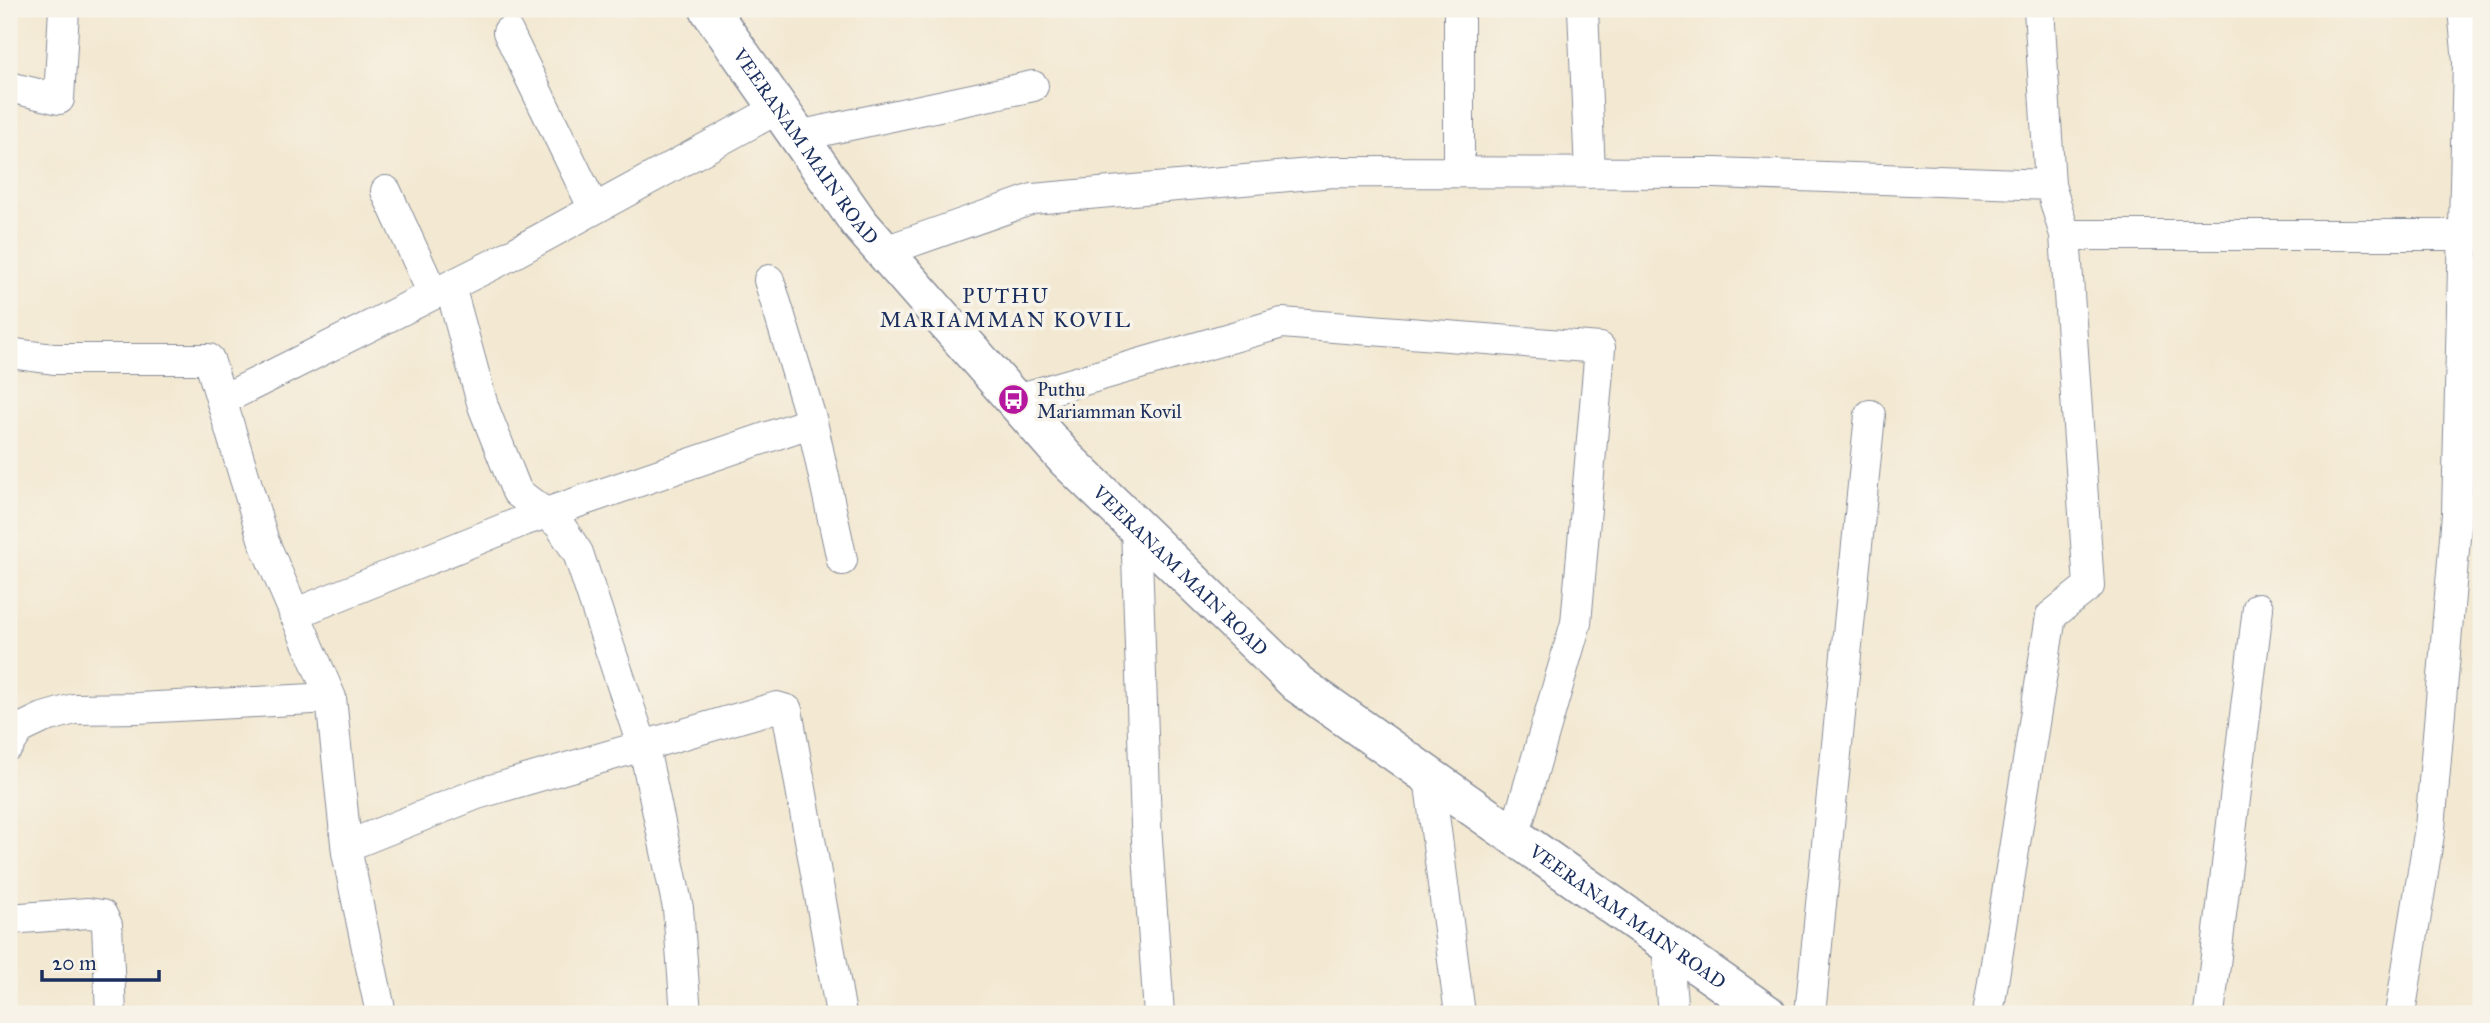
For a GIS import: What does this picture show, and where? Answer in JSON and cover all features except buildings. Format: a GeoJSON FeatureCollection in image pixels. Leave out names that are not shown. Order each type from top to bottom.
{"type":"FeatureCollection","features":[{"type":"Feature","properties":{"kind":"main road","name":"VEERANAM MAIN ROAD"},"geometry":{"type":"LineString","coordinates":[[709,9],[859,223],[1066,459],[1298,684],[1767,1014]]}},
{"type":"Feature","properties":{"kind":"street"},"geometry":{"type":"LineString","coordinates":[[9,87],[60,99],[64,9]]}},
{"type":"Feature","properties":{"kind":"street"},"geometry":{"type":"LineString","coordinates":[[1459,9],[1459,172]]}},
{"type":"Feature","properties":{"kind":"street"},"geometry":{"type":"LineString","coordinates":[[1583,9],[1590,173]]}},
{"type":"Feature","properties":{"kind":"street"},"geometry":{"type":"LineString","coordinates":[[1989,1014],[2051,617],[2089,586],[2065,235],[2050,185],[2039,9]]}},
{"type":"Feature","properties":{"kind":"street"},"geometry":{"type":"LineString","coordinates":[[2400,1014],[2430,828],[2457,514],[2473,235],[2468,62],[2463,9]]}},
{"type":"Feature","properties":{"kind":"street"},"geometry":{"type":"LineString","coordinates":[[508,32],[594,209]]}},
{"type":"Feature","properties":{"kind":"street"},"geometry":{"type":"LineString","coordinates":[[222,400],[441,290],[594,209],[789,122],[1033,86]]}},
{"type":"Feature","properties":{"kind":"street"},"geometry":{"type":"LineString","coordinates":[[885,251],[1033,199],[1333,172],[1715,173],[2050,185]]}},
{"type":"Feature","properties":{"kind":"street"},"geometry":{"type":"LineString","coordinates":[[386,191],[441,290],[517,492],[559,524],[578,554],[642,746],[678,908],[686,1014]]}},
{"type":"Feature","properties":{"kind":"street"},"geometry":{"type":"LineString","coordinates":[[2065,235],[2473,235]]}},
{"type":"Feature","properties":{"kind":"street"},"geometry":{"type":"LineString","coordinates":[[769,280],[812,422],[842,560]]}},
{"type":"Feature","properties":{"kind":"street"},"geometry":{"type":"LineString","coordinates":[[1014,400],[1282,323],[1600,348],[1576,623],[1514,837]]}},
{"type":"Feature","properties":{"kind":"street"},"geometry":{"type":"LineString","coordinates":[[9,353],[54,359],[209,359],[264,542],[331,698],[347,846],[381,1014]]}},
{"type":"Feature","properties":{"kind":"street"},"geometry":{"type":"LineString","coordinates":[[1810,1014],[1870,415]]}},
{"type":"Feature","properties":{"kind":"street"},"geometry":{"type":"LineString","coordinates":[[294,614],[545,514],[812,422]]}},
{"type":"Feature","properties":{"kind":"street"},"geometry":{"type":"LineString","coordinates":[[1136,526],[1146,825],[1159,1014]]}},
{"type":"Feature","properties":{"kind":"street"},"geometry":{"type":"LineString","coordinates":[[2209,1014],[2258,608]]}},
{"type":"Feature","properties":{"kind":"street"},"geometry":{"type":"LineString","coordinates":[[9,745],[20,729],[43,718],[74,709],[331,698]]}},
{"type":"Feature","properties":{"kind":"street"},"geometry":{"type":"LineString","coordinates":[[347,846],[477,794],[777,707],[787,710],[841,1014]]}},
{"type":"Feature","properties":{"kind":"street"},"geometry":{"type":"LineString","coordinates":[[1429,777],[1460,1014]]}},
{"type":"Feature","properties":{"kind":"street"},"geometry":{"type":"LineString","coordinates":[[9,919],[89,913],[102,915],[107,925],[111,1014]]}},
{"type":"Feature","properties":{"kind":"street"},"geometry":{"type":"LineString","coordinates":[[1667,945],[1673,1014]]}},
{"type":"Feature","properties":{"kind":"place","name":"Puthu Mariamman Kovil"},"geometry":{"type":"Point","coordinates":[1014,400]}},
{"type":"Feature","properties":{"kind":"district","name":"PUTHU MARIAMMAN KOVIL"},"geometry":{"type":"Point","coordinates":[1006,308]}}]}
